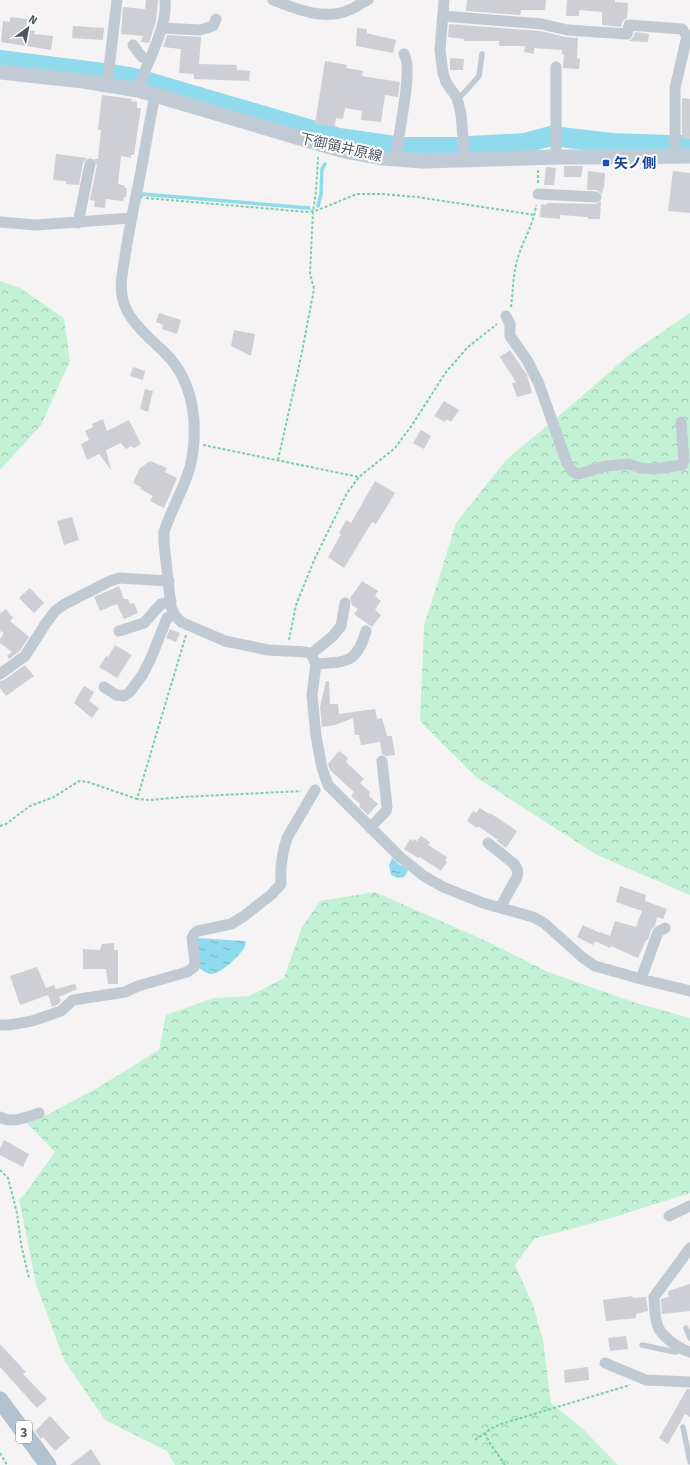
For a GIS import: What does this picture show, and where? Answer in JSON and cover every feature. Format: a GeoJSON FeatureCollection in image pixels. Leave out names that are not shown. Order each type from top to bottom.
{"type":"FeatureCollection","features":[{"type":"Feature","properties":{"kind":"main road","name":"下御領井原線"},"geometry":{"type":"LineString","coordinates":[[0,72],[138,90],[345,151],[396,151],[423,161],[556,157],[683,156]]}},
{"type":"Feature","properties":{"kind":"main road","name":"3"},"geometry":{"type":"LineString","coordinates":[[0,1400],[48,1465]]}},
{"type":"Feature","properties":{"kind":"street"},"geometry":{"type":"LineString","coordinates":[[107,85],[117,0]]}},
{"type":"Feature","properties":{"kind":"street"},"geometry":{"type":"LineString","coordinates":[[138,90],[166,15],[165,0]]}},
{"type":"Feature","properties":{"kind":"street"},"geometry":{"type":"LineString","coordinates":[[273,0],[293,8],[315,14],[332,14],[348,11],[368,0]]}},
{"type":"Feature","properties":{"kind":"street"},"geometry":{"type":"LineString","coordinates":[[444,0],[440,50],[446,82],[457,98],[461,114],[465,160]]}},
{"type":"Feature","properties":{"kind":"street"},"geometry":{"type":"LineString","coordinates":[[443,16],[542,24],[567,30],[627,34],[629,25],[682,29],[689,36],[675,88],[683,156]]}},
{"type":"Feature","properties":{"kind":"street"},"geometry":{"type":"LineString","coordinates":[[162,28],[200,30],[213,26],[216,19]]}},
{"type":"Feature","properties":{"kind":"street"},"geometry":{"type":"LineString","coordinates":[[133,45],[142,57],[149,60]]}},
{"type":"Feature","properties":{"kind":"street"},"geometry":{"type":"LineString","coordinates":[[396,151],[408,72],[407,58],[404,54]]}},
{"type":"Feature","properties":{"kind":"street"},"geometry":{"type":"LineString","coordinates":[[556,67],[556,157]]}},
{"type":"Feature","properties":{"kind":"street"},"geometry":{"type":"LineString","coordinates":[[155,95],[131,218],[121,278],[121,290],[123,302],[132,319],[174,362],[182,373],[192,402],[194,443],[190,467],[164,532],[168,581],[174,614],[181,622],[225,641],[247,647],[268,650],[306,652],[314,659],[339,663],[353,657],[362,646],[366,631]]}},
{"type":"Feature","properties":{"kind":"street"},"geometry":{"type":"LineString","coordinates":[[78,223],[90,164]]}},
{"type":"Feature","properties":{"kind":"street"},"geometry":{"type":"LineString","coordinates":[[538,194],[596,197]]}},
{"type":"Feature","properties":{"kind":"street"},"geometry":{"type":"LineString","coordinates":[[0,222],[36,225],[131,218]]}},
{"type":"Feature","properties":{"kind":"street"},"geometry":{"type":"LineString","coordinates":[[506,316],[510,324],[510,336],[526,360],[539,384],[567,463],[573,472],[579,474],[606,466],[628,464],[641,468],[654,469],[682,465],[684,461],[681,422]]}},
{"type":"Feature","properties":{"kind":"street"},"geometry":{"type":"LineString","coordinates":[[0,674],[25,656],[46,622],[55,611],[65,604],[110,580],[119,578],[168,581]]}},
{"type":"Feature","properties":{"kind":"street"},"geometry":{"type":"LineString","coordinates":[[119,631],[144,623],[161,604],[171,601]]}},
{"type":"Feature","properties":{"kind":"street"},"geometry":{"type":"LineString","coordinates":[[345,603],[341,626],[314,659],[312,696],[316,736],[322,768],[328,785],[400,857],[424,876],[443,887],[500,908],[533,917],[544,923],[582,957],[595,966],[641,979],[690,990]]}},
{"type":"Feature","properties":{"kind":"street"},"geometry":{"type":"LineString","coordinates":[[104,687],[116,695],[124,696],[130,692],[152,658],[167,618],[174,614]]}},
{"type":"Feature","properties":{"kind":"street"},"geometry":{"type":"LineString","coordinates":[[370,828],[386,811],[387,807],[382,761]]}},
{"type":"Feature","properties":{"kind":"street"},"geometry":{"type":"LineString","coordinates":[[0,1025],[32,1021],[61,1011],[73,1000],[125,992],[138,986],[187,972],[194,967],[195,962],[192,938],[194,934],[198,931],[231,924],[244,916],[272,894],[281,884],[280,870],[284,846],[287,838],[315,790]]}},
{"type":"Feature","properties":{"kind":"street"},"geometry":{"type":"LineString","coordinates":[[488,843],[513,863],[518,872],[517,877],[500,908]]}},
{"type":"Feature","properties":{"kind":"street"},"geometry":{"type":"LineString","coordinates":[[641,979],[658,932],[665,928]]}},
{"type":"Feature","properties":{"kind":"street"},"geometry":{"type":"LineString","coordinates":[[0,1116],[7,1120],[14,1120],[39,1113]]}},
{"type":"Feature","properties":{"kind":"street"},"geometry":{"type":"LineString","coordinates":[[669,1216],[690,1206]]}},
{"type":"Feature","properties":{"kind":"street"},"geometry":{"type":"LineString","coordinates":[[686,1351],[666,1337],[659,1329],[655,1314],[654,1297],[690,1248]]}},
{"type":"Feature","properties":{"kind":"street"},"geometry":{"type":"LineString","coordinates":[[605,1363],[646,1380],[690,1382]]}},
{"type":"Feature","properties":{"kind":"lane"},"geometry":{"type":"LineString","coordinates":[[457,98],[463,94],[479,76],[482,54]]}},
{"type":"Feature","properties":{"kind":"lane"},"geometry":{"type":"LineString","coordinates":[[686,1328],[690,1338]]}},
{"type":"Feature","properties":{"kind":"lane"},"geometry":{"type":"LineString","coordinates":[[642,1345],[675,1352],[686,1351]]}},
{"type":"Feature","properties":{"kind":"lane"},"geometry":{"type":"LineString","coordinates":[[683,1427],[690,1462]]}},
{"type":"Feature","properties":{"kind":"path"},"geometry":{"type":"LineString","coordinates":[[278,460],[301,357],[314,289],[310,273],[313,211],[316,192],[318,151],[320,144]]}},
{"type":"Feature","properties":{"kind":"path"},"geometry":{"type":"LineString","coordinates":[[286,650],[296,605],[315,558],[347,493],[359,477],[395,448],[412,425],[446,372],[468,347],[506,316],[510,308],[517,262],[535,215],[538,194],[538,158]]}},
{"type":"Feature","properties":{"kind":"path"},"geometry":{"type":"LineString","coordinates":[[144,198],[306,212],[318,210],[357,194],[381,194],[418,197],[535,215]]}},
{"type":"Feature","properties":{"kind":"path"},"geometry":{"type":"LineString","coordinates":[[194,443],[359,477]]}},
{"type":"Feature","properties":{"kind":"path"},"geometry":{"type":"LineString","coordinates":[[137,799],[189,626]]}},
{"type":"Feature","properties":{"kind":"path"},"geometry":{"type":"LineString","coordinates":[[0,826],[6,824],[30,806],[54,797],[79,781],[88,782],[137,799],[150,800],[315,790]]}},
{"type":"Feature","properties":{"kind":"path"},"geometry":{"type":"LineString","coordinates":[[0,1170],[8,1178],[10,1185],[17,1213],[21,1244],[29,1278]]}},
{"type":"Feature","properties":{"kind":"path"},"geometry":{"type":"LineString","coordinates":[[475,1440],[492,1428],[501,1424],[646,1380]]}},
{"type":"Feature","properties":{"kind":"path"},"geometry":{"type":"LineString","coordinates":[[485,1433],[489,1442],[505,1465]]}},
{"type":"Feature","properties":{"kind":"path"},"geometry":{"type":"LineString","coordinates":[[0,1453],[7,1465]]}},
{"type":"Feature","properties":{"kind":"green space"},"geometry":{"type":"Polygon","coordinates":[[[0,281],[20,288],[64,318],[70,361],[41,425],[0,470],[0,281]]]}},
{"type":"Feature","properties":{"kind":"green space"},"geometry":{"type":"Polygon","coordinates":[[[690,313],[690,895],[597,855],[476,777],[420,721],[424,626],[456,523],[506,460],[630,354],[690,313]]]}},
{"type":"Feature","properties":{"kind":"green space"},"geometry":{"type":"Polygon","coordinates":[[[375,892],[482,939],[548,972],[636,1003],[690,1018],[690,1193],[611,1218],[534,1239],[515,1265],[533,1305],[543,1340],[551,1403],[583,1429],[618,1465],[175,1465],[167,1451],[105,1420],[64,1360],[36,1284],[19,1199],[25,1194],[55,1152],[25,1121],[49,1114],[97,1088],[159,1050],[166,1015],[214,998],[249,996],[284,978],[302,927],[320,901],[375,892]]]}},
{"type":"Feature","properties":{"kind":"water"},"geometry":{"type":"Polygon","coordinates":[[[392,858],[400,865],[409,869],[404,877],[398,878],[391,875],[389,865],[392,858]]]}},
{"type":"Feature","properties":{"kind":"water"},"geometry":{"type":"Polygon","coordinates":[[[196,938],[245,941],[246,943],[245,947],[232,962],[220,971],[211,974],[206,973],[199,968],[196,938]]]}},
{"type":"Feature","properties":{"kind":"building"},"geometry":{"type":"Polygon","coordinates":[[[146,0],[158,0],[156,21],[149,43],[141,42],[143,36],[121,34],[123,7],[145,9],[146,0]]]}},
{"type":"Feature","properties":{"kind":"building"},"geometry":{"type":"Polygon","coordinates":[[[467,0],[546,0],[545,10],[521,10],[520,15],[466,11],[467,0]]]}},
{"type":"Feature","properties":{"kind":"building"},"geometry":{"type":"Polygon","coordinates":[[[567,0],[615,0],[615,2],[628,3],[627,18],[623,21],[621,27],[602,25],[602,12],[579,10],[579,16],[566,16],[567,0]]]}},
{"type":"Feature","properties":{"kind":"building"},"geometry":{"type":"Polygon","coordinates":[[[10,17],[27,19],[26,30],[35,31],[34,34],[53,36],[51,50],[1,42],[3,21],[10,22],[10,17]]]}},
{"type":"Feature","properties":{"kind":"building"},"geometry":{"type":"Polygon","coordinates":[[[449,24],[541,31],[565,37],[578,38],[577,58],[580,59],[579,69],[563,68],[564,55],[562,54],[562,50],[534,48],[534,54],[524,52],[525,46],[499,46],[499,41],[464,41],[464,39],[448,37],[449,24]]]}},
{"type":"Feature","properties":{"kind":"building"},"geometry":{"type":"Polygon","coordinates":[[[73,26],[104,28],[103,40],[72,38],[73,26]]]}},
{"type":"Feature","properties":{"kind":"building"},"geometry":{"type":"Polygon","coordinates":[[[357,28],[367,29],[367,33],[396,40],[393,53],[356,46],[357,28]]]}},
{"type":"Feature","properties":{"kind":"building"},"geometry":{"type":"Polygon","coordinates":[[[635,32],[649,34],[648,42],[629,41],[633,38],[635,32]]]}},
{"type":"Feature","properties":{"kind":"building"},"geometry":{"type":"Polygon","coordinates":[[[167,35],[201,37],[199,64],[237,65],[237,70],[250,71],[249,81],[194,79],[194,74],[179,73],[181,49],[163,47],[167,35]]]}},
{"type":"Feature","properties":{"kind":"building"},"geometry":{"type":"Polygon","coordinates":[[[450,58],[464,59],[463,70],[450,70],[450,58]]]}},
{"type":"Feature","properties":{"kind":"building"},"geometry":{"type":"Polygon","coordinates":[[[325,61],[347,65],[346,68],[363,71],[362,76],[400,82],[398,97],[385,95],[381,122],[361,120],[362,111],[345,108],[343,119],[336,118],[335,127],[315,124],[325,61]]]}},
{"type":"Feature","properties":{"kind":"building"},"geometry":{"type":"Polygon","coordinates":[[[102,95],[132,99],[131,101],[137,102],[137,108],[141,108],[134,155],[131,155],[131,158],[121,156],[118,184],[127,188],[126,197],[124,197],[123,201],[106,199],[105,208],[94,207],[95,201],[90,200],[97,165],[94,159],[98,159],[101,130],[98,130],[102,95]]]}},
{"type":"Feature","properties":{"kind":"building"},"geometry":{"type":"Polygon","coordinates":[[[682,98],[690,99],[690,139],[682,138],[682,98]]]}},
{"type":"Feature","properties":{"kind":"building"},"geometry":{"type":"Polygon","coordinates":[[[56,154],[87,158],[83,163],[79,185],[66,184],[66,181],[53,180],[56,154]]]}},
{"type":"Feature","properties":{"kind":"building"},"geometry":{"type":"Polygon","coordinates":[[[564,166],[583,166],[581,177],[564,177],[564,166]]]}},
{"type":"Feature","properties":{"kind":"building"},"geometry":{"type":"Polygon","coordinates":[[[546,167],[556,168],[554,185],[544,185],[546,167]]]}},
{"type":"Feature","properties":{"kind":"building"},"geometry":{"type":"Polygon","coordinates":[[[588,171],[605,173],[602,194],[597,190],[587,190],[588,171]]]}},
{"type":"Feature","properties":{"kind":"building"},"geometry":{"type":"Polygon","coordinates":[[[673,171],[690,173],[690,213],[668,211],[673,171]]]}},
{"type":"Feature","properties":{"kind":"building"},"geometry":{"type":"Polygon","coordinates":[[[601,201],[600,219],[560,215],[560,219],[540,217],[541,204],[596,204],[601,201]]]}},
{"type":"Feature","properties":{"kind":"building"},"geometry":{"type":"Polygon","coordinates":[[[159,313],[181,320],[177,334],[162,329],[163,325],[156,322],[159,313]]]}},
{"type":"Feature","properties":{"kind":"building"},"geometry":{"type":"Polygon","coordinates":[[[234,330],[255,334],[251,356],[231,346],[234,330]]]}},
{"type":"Feature","properties":{"kind":"building"},"geometry":{"type":"Polygon","coordinates":[[[510,350],[527,375],[532,393],[517,397],[512,383],[516,382],[500,357],[510,350]]]}},
{"type":"Feature","properties":{"kind":"building"},"geometry":{"type":"Polygon","coordinates":[[[133,367],[145,371],[143,380],[130,376],[133,367]]]}},
{"type":"Feature","properties":{"kind":"building"},"geometry":{"type":"Polygon","coordinates":[[[145,389],[153,391],[148,412],[140,409],[145,389]]]}},
{"type":"Feature","properties":{"kind":"building"},"geometry":{"type":"Polygon","coordinates":[[[444,401],[459,410],[451,422],[447,419],[445,422],[434,416],[444,401]]]}},
{"type":"Feature","properties":{"kind":"building"},"geometry":{"type":"Polygon","coordinates":[[[103,419],[107,431],[129,420],[141,444],[134,448],[131,446],[126,449],[121,443],[106,450],[111,470],[99,454],[87,460],[81,444],[89,440],[85,431],[93,427],[92,424],[103,419]]]}},
{"type":"Feature","properties":{"kind":"building"},"geometry":{"type":"Polygon","coordinates":[[[421,430],[431,436],[424,449],[413,443],[421,430]]]}},
{"type":"Feature","properties":{"kind":"building"},"geometry":{"type":"Polygon","coordinates":[[[150,461],[167,468],[165,472],[177,478],[164,508],[150,501],[153,496],[140,489],[141,487],[133,483],[140,468],[150,461]]]}},
{"type":"Feature","properties":{"kind":"building"},"geometry":{"type":"Polygon","coordinates":[[[375,481],[395,493],[376,524],[372,522],[344,568],[328,557],[341,534],[339,533],[346,520],[351,523],[375,481]]]}},
{"type":"Feature","properties":{"kind":"building"},"geometry":{"type":"Polygon","coordinates":[[[72,517],[79,540],[64,545],[57,521],[72,517]]]}},
{"type":"Feature","properties":{"kind":"building"},"geometry":{"type":"Polygon","coordinates":[[[362,581],[378,591],[375,596],[381,601],[375,610],[381,615],[372,627],[354,614],[358,609],[352,605],[350,598],[362,581]]]}},
{"type":"Feature","properties":{"kind":"building"},"geometry":{"type":"Polygon","coordinates":[[[119,586],[124,599],[128,599],[130,604],[134,603],[138,613],[124,619],[117,604],[100,611],[94,597],[119,586]]]}},
{"type":"Feature","properties":{"kind":"building"},"geometry":{"type":"Polygon","coordinates":[[[30,588],[44,603],[34,613],[19,598],[30,588]]]}},
{"type":"Feature","properties":{"kind":"building"},"geometry":{"type":"Polygon","coordinates":[[[6,609],[13,618],[10,621],[29,637],[20,651],[9,659],[7,656],[12,652],[0,643],[0,639],[4,633],[0,631],[0,612],[1,613],[6,609]]]}},
{"type":"Feature","properties":{"kind":"building"},"geometry":{"type":"Polygon","coordinates":[[[170,629],[180,633],[176,642],[166,638],[170,629]]]}},
{"type":"Feature","properties":{"kind":"building"},"geometry":{"type":"Polygon","coordinates":[[[115,645],[132,655],[117,678],[99,667],[106,656],[108,657],[115,645]]]}},
{"type":"Feature","properties":{"kind":"building"},"geometry":{"type":"Polygon","coordinates":[[[25,665],[34,676],[6,696],[0,688],[0,681],[4,680],[25,665]]]}},
{"type":"Feature","properties":{"kind":"building"},"geometry":{"type":"Polygon","coordinates":[[[326,681],[329,681],[330,704],[338,704],[339,714],[375,709],[377,719],[382,718],[387,736],[392,736],[395,755],[386,756],[382,754],[380,742],[361,745],[359,735],[355,735],[353,718],[335,725],[322,727],[320,707],[326,681]]]}},
{"type":"Feature","properties":{"kind":"building"},"geometry":{"type":"Polygon","coordinates":[[[84,686],[94,692],[89,701],[99,708],[92,718],[74,703],[84,686]]]}},
{"type":"Feature","properties":{"kind":"building"},"geometry":{"type":"Polygon","coordinates":[[[339,751],[348,758],[346,762],[364,779],[360,783],[370,792],[369,796],[378,804],[368,815],[359,806],[360,804],[351,796],[354,792],[330,770],[328,764],[339,751]]]}},
{"type":"Feature","properties":{"kind":"building"},"geometry":{"type":"Polygon","coordinates":[[[480,808],[517,831],[506,848],[497,841],[498,840],[478,826],[477,828],[467,821],[473,811],[476,813],[480,808]]]}},
{"type":"Feature","properties":{"kind":"building"},"geometry":{"type":"Polygon","coordinates":[[[421,836],[430,842],[428,845],[447,857],[445,861],[447,862],[441,871],[420,857],[418,858],[404,849],[410,839],[417,841],[421,836]]]}},
{"type":"Feature","properties":{"kind":"building"},"geometry":{"type":"Polygon","coordinates":[[[620,886],[646,895],[645,901],[667,909],[663,919],[657,917],[655,926],[651,930],[648,940],[646,940],[638,958],[611,946],[610,948],[595,941],[593,945],[577,937],[583,925],[610,936],[615,921],[636,927],[642,911],[616,902],[620,886]]]}},
{"type":"Feature","properties":{"kind":"building"},"geometry":{"type":"Polygon","coordinates":[[[114,943],[114,950],[118,950],[118,984],[108,984],[106,969],[83,969],[83,949],[100,950],[102,944],[114,943]]]}},
{"type":"Feature","properties":{"kind":"building"},"geometry":{"type":"Polygon","coordinates":[[[37,967],[46,988],[54,985],[56,989],[75,984],[77,989],[59,997],[61,1001],[52,1007],[48,995],[20,1005],[10,976],[37,967]]]}},
{"type":"Feature","properties":{"kind":"building"},"geometry":{"type":"Polygon","coordinates":[[[4,1140],[29,1154],[23,1167],[0,1155],[0,1149],[4,1140]]]}},
{"type":"Feature","properties":{"kind":"building"},"geometry":{"type":"Polygon","coordinates":[[[690,1284],[690,1311],[662,1314],[661,1299],[669,1297],[668,1291],[690,1284]]]}},
{"type":"Feature","properties":{"kind":"building"},"geometry":{"type":"Polygon","coordinates":[[[632,1296],[633,1298],[646,1297],[648,1311],[636,1314],[636,1318],[606,1321],[603,1300],[632,1296]]]}},
{"type":"Feature","properties":{"kind":"building"},"geometry":{"type":"Polygon","coordinates":[[[626,1336],[628,1349],[610,1351],[608,1338],[626,1336]]]}},
{"type":"Feature","properties":{"kind":"building"},"geometry":{"type":"Polygon","coordinates":[[[0,1344],[26,1372],[23,1374],[47,1399],[37,1408],[0,1367],[0,1344]]]}},
{"type":"Feature","properties":{"kind":"building"},"geometry":{"type":"Polygon","coordinates":[[[588,1367],[589,1380],[565,1383],[564,1370],[588,1367]]]}},
{"type":"Feature","properties":{"kind":"building"},"geometry":{"type":"Polygon","coordinates":[[[687,1389],[690,1389],[690,1417],[685,1414],[668,1444],[659,1438],[687,1389]]]}},
{"type":"Feature","properties":{"kind":"building"},"geometry":{"type":"Polygon","coordinates":[[[50,1416],[70,1438],[55,1451],[43,1437],[41,1439],[35,1431],[50,1416]]]}},
{"type":"Feature","properties":{"kind":"building"},"geometry":{"type":"Polygon","coordinates":[[[91,1449],[101,1465],[70,1465],[91,1449]]]}},
{"type":"Feature","properties":{"kind":"waterway"},"geometry":{"type":"LineString","coordinates":[[0,60],[103,73]]}},
{"type":"Feature","properties":{"kind":"waterway"},"geometry":{"type":"LineString","coordinates":[[112,74],[135,78]]}},
{"type":"Feature","properties":{"kind":"waterway"},"geometry":{"type":"LineString","coordinates":[[145,81],[339,138],[402,147],[460,147]]}},
{"type":"Feature","properties":{"kind":"waterway"},"geometry":{"type":"LineString","coordinates":[[470,146],[525,143],[551,136]]}},
{"type":"Feature","properties":{"kind":"waterway"},"geometry":{"type":"LineString","coordinates":[[560,137],[612,143],[669,145]]}},
{"type":"Feature","properties":{"kind":"waterway"},"geometry":{"type":"LineString","coordinates":[[680,145],[690,145]]}},
{"type":"Feature","properties":{"kind":"waterway"},"geometry":{"type":"LineString","coordinates":[[318,206],[321,194],[322,169],[325,164]]}},
{"type":"Feature","properties":{"kind":"waterway"},"geometry":{"type":"LineString","coordinates":[[141,197],[142,194],[309,208]]}},
{"type":"Feature","properties":{"kind":"place","name":"矢ノ側"},"geometry":{"type":"Point","coordinates":[606,163]}}]}
